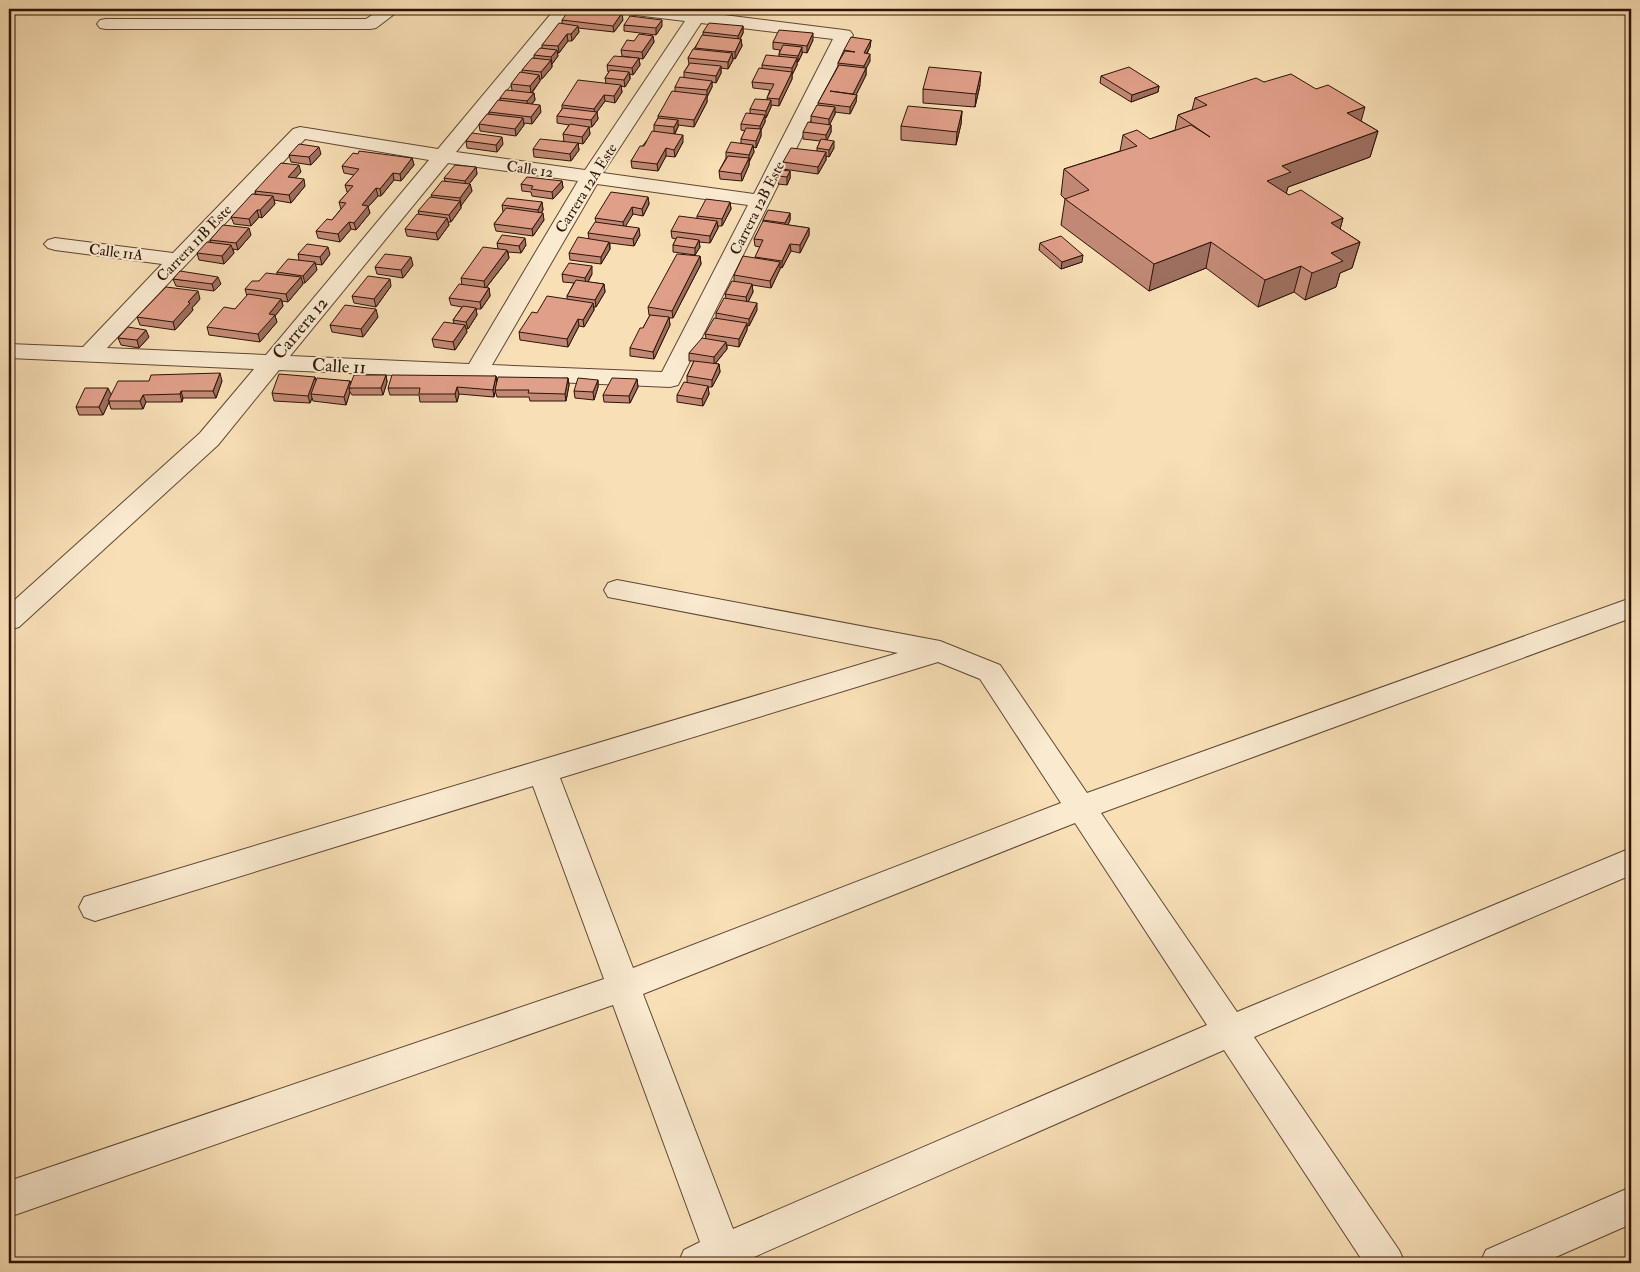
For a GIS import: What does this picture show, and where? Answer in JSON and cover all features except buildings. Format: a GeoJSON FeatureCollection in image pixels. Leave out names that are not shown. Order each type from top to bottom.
{"type":"FeatureCollection","features":[{"type":"Feature","properties":{"kind":"street"},"geometry":{"type":"LineString","coordinates":[[115,9],[106,24],[370,24],[392,9]]}},
{"type":"Feature","properties":{"kind":"street","name":"Carrera 12"},"geometry":{"type":"LineString","coordinates":[[9,620],[209,439],[564,9]]}},
{"type":"Feature","properties":{"kind":"street"},"geometry":{"type":"LineString","coordinates":[[627,9],[699,13]]}},
{"type":"Feature","properties":{"kind":"street","name":"Carrera 12B Este"},"geometry":{"type":"LineString","coordinates":[[670,380],[844,36],[699,13]]}},
{"type":"Feature","properties":{"kind":"street","name":"Carrera 12A Este"},"geometry":{"type":"LineString","coordinates":[[476,372],[590,178],[699,13]]}},
{"type":"Feature","properties":{"kind":"street","name":"Calle 12"},"geometry":{"type":"LineString","coordinates":[[300,133],[590,178],[760,201]]}},
{"type":"Feature","properties":{"kind":"street","name":"Carrera 11B Este"},"geometry":{"type":"LineString","coordinates":[[88,355],[300,133]]}},
{"type":"Feature","properties":{"kind":"street","name":"Calle 11A"},"geometry":{"type":"LineString","coordinates":[[55,244],[177,260]]}},
{"type":"Feature","properties":{"kind":"street","name":"Calle 11"},"geometry":{"type":"LineString","coordinates":[[9,351],[670,380]]}},
{"type":"Feature","properties":{"kind":"street"},"geometry":{"type":"LineString","coordinates":[[617,590],[940,651],[990,672],[1386,1263]]}},
{"type":"Feature","properties":{"kind":"street"},"geometry":{"type":"LineString","coordinates":[[9,1199],[623,987],[1080,808],[1631,608]]}},
{"type":"Feature","properties":{"kind":"street"},"geometry":{"type":"LineString","coordinates":[[95,907],[940,651]]}},
{"type":"Feature","properties":{"kind":"street"},"geometry":{"type":"LineString","coordinates":[[542,771],[623,987],[716,1260],[1230,1032],[1631,861]]}},
{"type":"Feature","properties":{"kind":"street"},"geometry":{"type":"LineString","coordinates":[[1499,1263],[1631,1205]]}}]}
